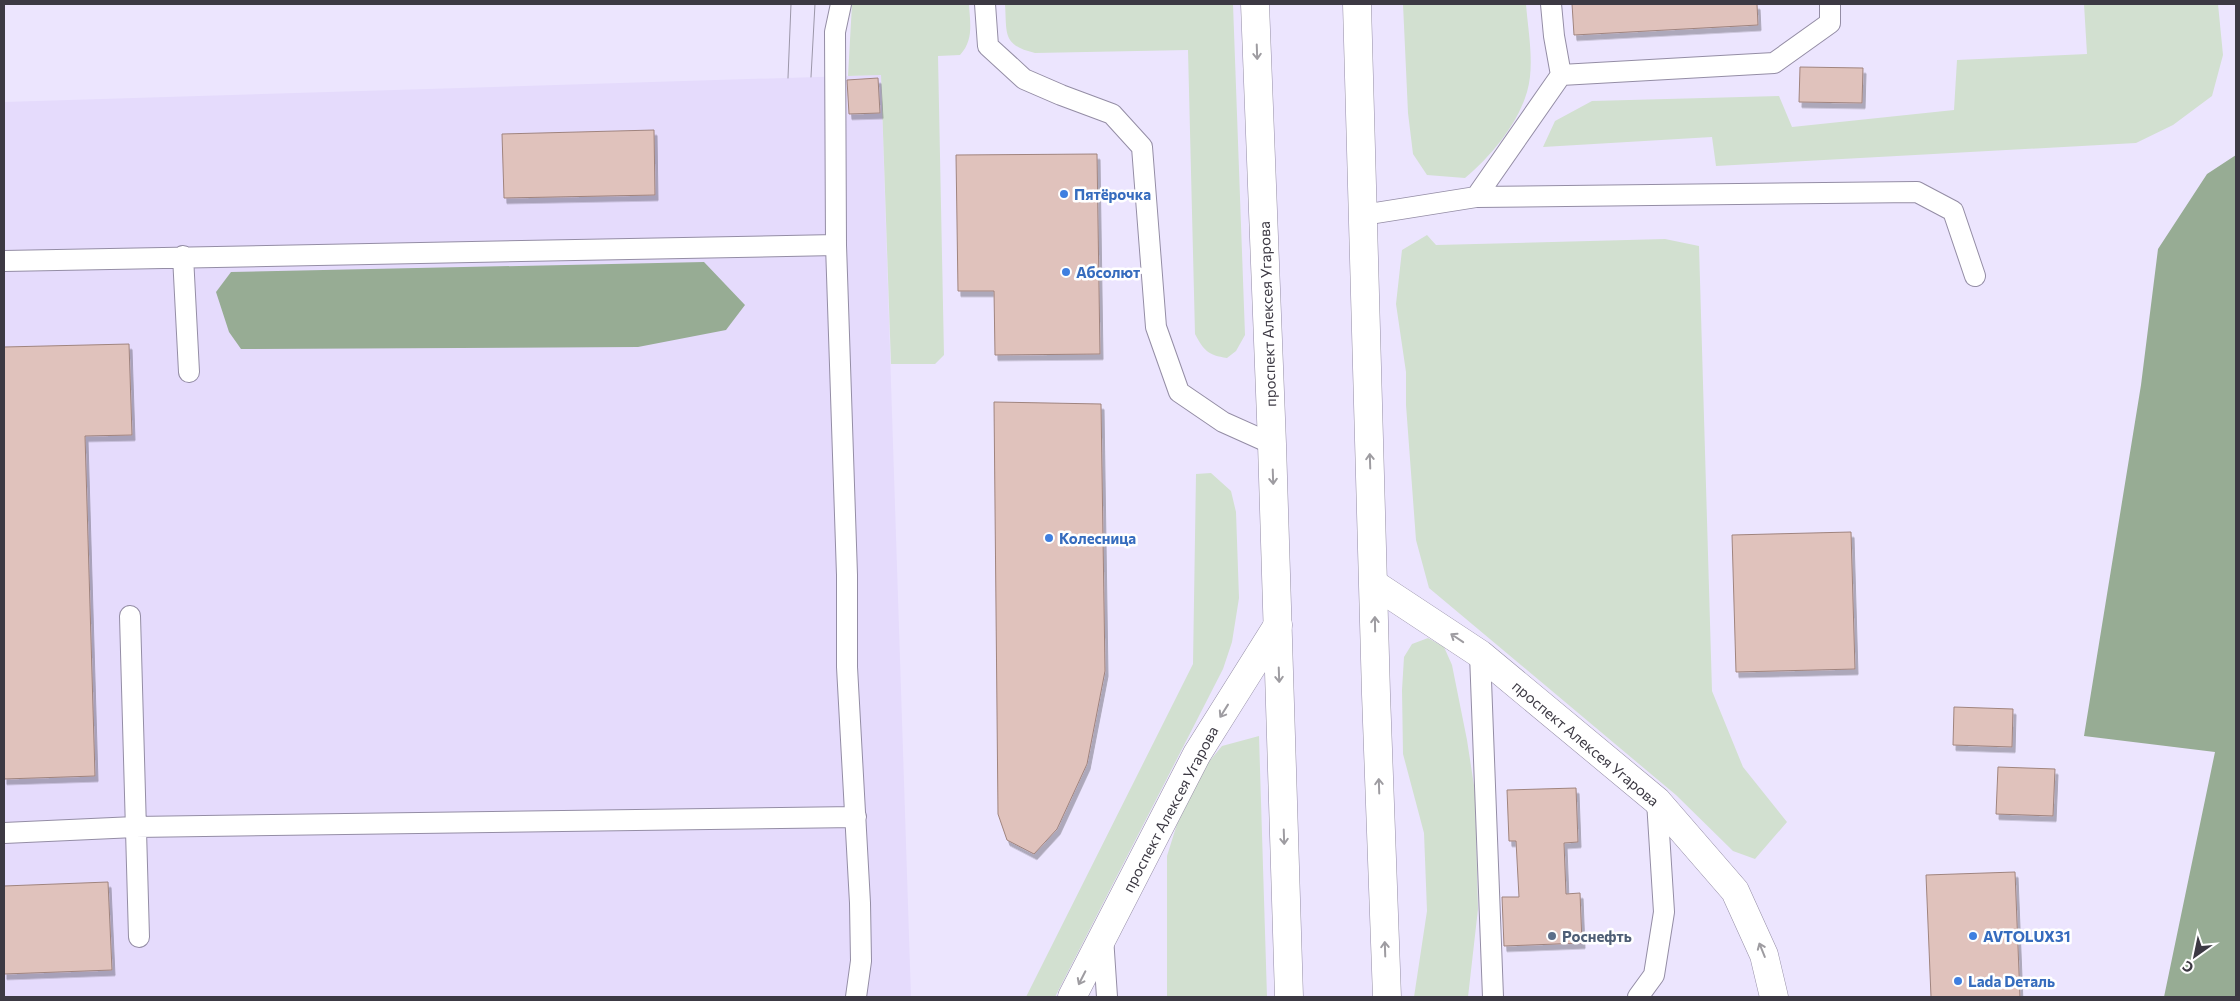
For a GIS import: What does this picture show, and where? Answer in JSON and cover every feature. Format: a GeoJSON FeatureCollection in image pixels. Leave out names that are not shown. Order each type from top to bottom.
{"type":"FeatureCollection","features":[{"type":"Feature","properties":{"kind":"main road","name":"проспект Алексея Угарова"},"geometry":{"type":"LineString","coordinates":[[1255,4],[1272,444],[1289,997]]}},
{"type":"Feature","properties":{"kind":"main road"},"geometry":{"type":"LineString","coordinates":[[1357,4],[1376,694],[1387,997]]}},
{"type":"Feature","properties":{"kind":"main road","name":"проспект Алексея Угарова"},"geometry":{"type":"LineString","coordinates":[[1374,584],[1480,654],[1656,801],[1735,891],[1764,955],[1774,997]]}},
{"type":"Feature","properties":{"kind":"main road","name":"проспект Алексея Угарова"},"geometry":{"type":"LineString","coordinates":[[1072,997],[1197,754],[1278,625]]}},
{"type":"Feature","properties":{"kind":"lane"},"geometry":{"type":"LineString","coordinates":[[841,4],[835,32],[836,245],[847,575],[847,666],[856,817],[861,962],[856,997]]}},
{"type":"Feature","properties":{"kind":"lane"},"geometry":{"type":"LineString","coordinates":[[985,4],[988,46],[1024,79],[1112,114],[1142,147],[1156,327],[1179,392],[1223,422],[1272,444]]}},
{"type":"Feature","properties":{"kind":"lane"},"geometry":{"type":"LineString","coordinates":[[1476,197],[1561,75],[1551,4]]}},
{"type":"Feature","properties":{"kind":"lane"},"geometry":{"type":"LineString","coordinates":[[1561,75],[1774,63],[1830,22],[1830,4]]}},
{"type":"Feature","properties":{"kind":"lane"},"geometry":{"type":"LineString","coordinates":[[1363,215],[1476,197],[1917,192],[1953,211],[1974,276]]}},
{"type":"Feature","properties":{"kind":"lane"},"geometry":{"type":"LineString","coordinates":[[4,261],[183,256],[836,245]]}},
{"type":"Feature","properties":{"kind":"lane"},"geometry":{"type":"LineString","coordinates":[[183,256],[189,372]]}},
{"type":"Feature","properties":{"kind":"lane"},"geometry":{"type":"LineString","coordinates":[[130,616],[139,937]]}},
{"type":"Feature","properties":{"kind":"lane"},"geometry":{"type":"LineString","coordinates":[[1480,654],[1493,997]]}},
{"type":"Feature","properties":{"kind":"lane"},"geometry":{"type":"LineString","coordinates":[[1638,997],[1654,975],[1664,912],[1656,801]]}},
{"type":"Feature","properties":{"kind":"lane"},"geometry":{"type":"LineString","coordinates":[[4,833],[135,827],[856,817]]}},
{"type":"Feature","properties":{"kind":"lane"},"geometry":{"type":"LineString","coordinates":[[1103,937],[1107,997]]}},
{"type":"Feature","properties":{"kind":"shaded area"},"geometry":{"type":"Polygon","coordinates":[[[881,75],[911,997],[4,997],[4,102],[881,75]]]}},
{"type":"Feature","properties":{"kind":"green space"},"geometry":{"type":"Polygon","coordinates":[[[852,4],[969,4],[970,31],[964,49],[960,55],[938,56],[944,355],[935,364],[891,364],[881,75],[848,76],[852,4]]]}},
{"type":"Feature","properties":{"kind":"green space"},"geometry":{"type":"Polygon","coordinates":[[[1005,4],[1233,4],[1245,335],[1236,351],[1227,358],[1211,354],[1207,351],[1195,334],[1188,50],[1035,53],[1017,46],[1008,37],[1005,4]]]}},
{"type":"Feature","properties":{"kind":"green space"},"geometry":{"type":"Polygon","coordinates":[[[1403,4],[1526,4],[1531,59],[1529,82],[1523,104],[1502,139],[1465,178],[1427,175],[1413,154],[1408,113],[1403,4]]]}},
{"type":"Feature","properties":{"kind":"green space"},"geometry":{"type":"Polygon","coordinates":[[[2084,4],[2218,4],[2223,55],[2212,96],[2173,125],[2136,143],[1716,166],[1712,137],[1543,147],[1555,121],[1592,101],[1779,96],[1792,127],[1954,110],[1957,60],[2087,54],[2084,4]]]}},
{"type":"Feature","properties":{"kind":"green space"},"geometry":{"type":"Polygon","coordinates":[[[2236,155],[2236,997],[2164,997],[2215,752],[2084,736],[2141,385],[2158,249],[2207,174],[2236,155]]]}},
{"type":"Feature","properties":{"kind":"green space"},"geometry":{"type":"Polygon","coordinates":[[[1427,235],[1436,245],[1665,239],[1699,246],[1712,691],[1743,767],[1787,822],[1755,859],[1733,851],[1676,795],[1429,588],[1416,540],[1406,405],[1406,372],[1396,304],[1402,250],[1427,235]]]}},
{"type":"Feature","properties":{"kind":"green space"},"geometry":{"type":"Polygon","coordinates":[[[704,262],[745,305],[726,330],[638,347],[241,349],[229,332],[216,292],[231,272],[704,262]]]}},
{"type":"Feature","properties":{"kind":"green space"},"geometry":{"type":"Polygon","coordinates":[[[1211,473],[1231,491],[1236,512],[1239,598],[1232,642],[1223,669],[1055,997],[1026,997],[1193,664],[1196,474],[1211,473]]]}},
{"type":"Feature","properties":{"kind":"green space"},"geometry":{"type":"Polygon","coordinates":[[[1428,638],[1444,647],[1452,665],[1475,792],[1478,909],[1468,997],[1414,997],[1427,911],[1424,833],[1403,754],[1402,690],[1404,657],[1412,644],[1428,638]]]}},
{"type":"Feature","properties":{"kind":"green space"},"geometry":{"type":"Polygon","coordinates":[[[1259,736],[1267,997],[1167,997],[1167,856],[1177,824],[1207,764],[1222,746],[1259,736]]]}},
{"type":"Feature","properties":{"kind":"building"},"geometry":{"type":"Polygon","coordinates":[[[1572,4],[1757,4],[1758,25],[1574,35],[1572,4]]]}},
{"type":"Feature","properties":{"kind":"building"},"geometry":{"type":"Polygon","coordinates":[[[1800,67],[1863,68],[1862,103],[1799,102],[1800,67]]]}},
{"type":"Feature","properties":{"kind":"building"},"geometry":{"type":"Polygon","coordinates":[[[878,78],[880,113],[849,114],[847,80],[878,78]]]}},
{"type":"Feature","properties":{"kind":"building"},"geometry":{"type":"Polygon","coordinates":[[[654,130],[655,195],[504,198],[502,134],[654,130]]]}},
{"type":"Feature","properties":{"kind":"building"},"geometry":{"type":"Polygon","coordinates":[[[1097,154],[1100,354],[995,355],[994,291],[958,291],[956,155],[1097,154]]]}},
{"type":"Feature","properties":{"kind":"building"},"geometry":{"type":"Polygon","coordinates":[[[129,344],[132,435],[85,436],[95,776],[4,779],[4,347],[129,344]]]}},
{"type":"Feature","properties":{"kind":"building","name":"Колесница"},"geometry":{"type":"Polygon","coordinates":[[[994,402],[1101,404],[1105,671],[1087,764],[1057,829],[1034,854],[1007,840],[998,814],[994,402]]]}},
{"type":"Feature","properties":{"kind":"building"},"geometry":{"type":"Polygon","coordinates":[[[1851,532],[1855,669],[1736,672],[1732,535],[1851,532]]]}},
{"type":"Feature","properties":{"kind":"building"},"geometry":{"type":"Polygon","coordinates":[[[1954,707],[2013,709],[2012,747],[1953,745],[1954,707]]]}},
{"type":"Feature","properties":{"kind":"building"},"geometry":{"type":"Polygon","coordinates":[[[1998,767],[2055,769],[2053,816],[1996,814],[1998,767]]]}},
{"type":"Feature","properties":{"kind":"building"},"geometry":{"type":"Polygon","coordinates":[[[1576,788],[1578,842],[1564,843],[1566,894],[1580,893],[1582,943],[1504,946],[1502,897],[1519,897],[1516,841],[1509,841],[1507,790],[1576,788]]]}},
{"type":"Feature","properties":{"kind":"building","name":"AVTOLUX31"},"geometry":{"type":"Polygon","coordinates":[[[2015,872],[2020,997],[1931,997],[1926,875],[2015,872]]]}},
{"type":"Feature","properties":{"kind":"building"},"geometry":{"type":"Polygon","coordinates":[[[108,882],[112,970],[4,974],[4,886],[108,882]]]}},
{"type":"Feature","properties":{"kind":"tram line"},"geometry":{"type":"LineString","coordinates":[[788,78],[791,4]]}},
{"type":"Feature","properties":{"kind":"tram line"},"geometry":{"type":"LineString","coordinates":[[811,77],[815,4]]}},
{"type":"Feature","properties":{"kind":"place","name":"Пятёрочка"},"geometry":{"type":"Point","coordinates":[1064,194]}},
{"type":"Feature","properties":{"kind":"place","name":"Абсолют"},"geometry":{"type":"Point","coordinates":[1066,272]}},
{"type":"Feature","properties":{"kind":"place","name":"Колесница"},"geometry":{"type":"Point","coordinates":[1049,538]}},
{"type":"Feature","properties":{"kind":"place","name":"Роснефть"},"geometry":{"type":"Point","coordinates":[1552,936]}},
{"type":"Feature","properties":{"kind":"place","name":"AVTOLUX31"},"geometry":{"type":"Point","coordinates":[1973,936]}},
{"type":"Feature","properties":{"kind":"place","name":"Lada Dеталь"},"geometry":{"type":"Point","coordinates":[1958,981]}}]}
